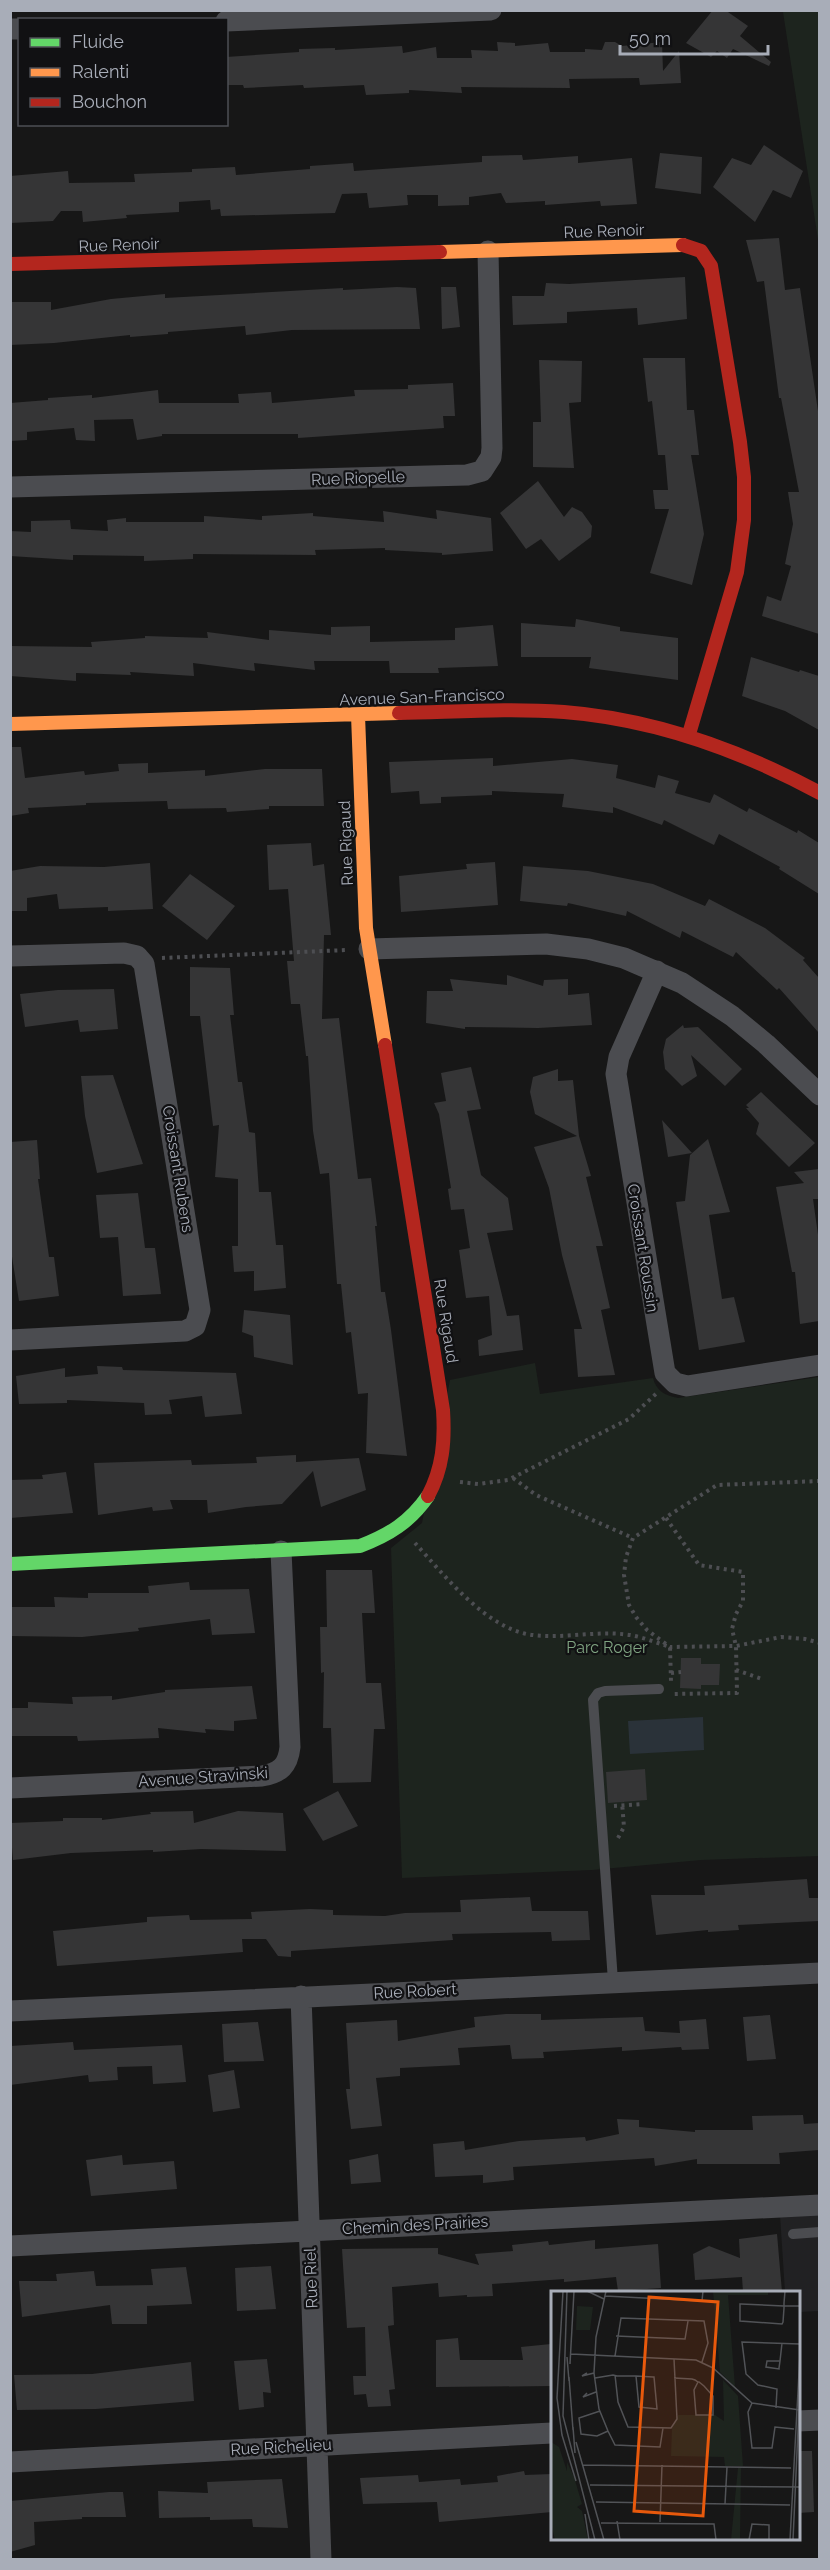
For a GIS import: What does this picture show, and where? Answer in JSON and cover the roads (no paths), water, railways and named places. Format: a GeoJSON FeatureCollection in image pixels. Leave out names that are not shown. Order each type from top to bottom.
{"type":"FeatureCollection","features":[{"type":"Feature","properties":{"kind":"street"},"geometry":{"type":"LineString","coordinates":[[228,21],[491,10]]}},
{"type":"Feature","properties":{"kind":"street","name":"Rue Renoir"},"geometry":{"type":"LineString","coordinates":[[10,264],[686,245],[702,250],[708,256],[740,442],[744,477],[744,520],[737,572],[689,734]]}},
{"type":"Feature","properties":{"kind":"street","name":"Rue Riopelle"},"geometry":{"type":"LineString","coordinates":[[10,487],[455,475],[475,474],[482,471],[491,457],[492,448],[488,251]]}},
{"type":"Feature","properties":{"kind":"street","name":"Avenue San-Francisco"},"geometry":{"type":"LineString","coordinates":[[10,724],[525,710],[566,712],[614,717],[689,734],[750,757],[819,793]]}},
{"type":"Feature","properties":{"kind":"street","name":"Rue Rigaud"},"geometry":{"type":"LineString","coordinates":[[10,1564],[360,1546],[388,1535],[412,1517],[430,1495],[445,1454],[443,1410],[362,949],[365,917],[358,715]]}},
{"type":"Feature","properties":{"kind":"street"},"geometry":{"type":"LineString","coordinates":[[362,949],[546,944],[609,954],[657,971],[696,991],[766,1044],[819,1095]]}},
{"type":"Feature","properties":{"kind":"street","name":"Croissant Rubens"},"geometry":{"type":"LineString","coordinates":[[10,956],[124,953],[137,956],[144,964],[200,1310],[195,1326],[185,1331],[10,1340]]}},
{"type":"Feature","properties":{"kind":"street","name":"Croissant Roussin"},"geometry":{"type":"LineString","coordinates":[[657,971],[619,1057],[616,1074],[665,1373],[675,1383],[687,1386],[819,1365]]}},
{"type":"Feature","properties":{"kind":"street","name":"Avenue Stravinski"},"geometry":{"type":"LineString","coordinates":[[10,1788],[262,1776],[280,1770],[289,1757],[290,1747],[281,1551]]}},
{"type":"Feature","properties":{"kind":"street","name":"Rue Robert"},"geometry":{"type":"LineString","coordinates":[[10,2011],[819,1972]]}},
{"type":"Feature","properties":{"kind":"street","name":"Rue Riel"},"geometry":{"type":"LineString","coordinates":[[301,1996],[321,2559]]}},
{"type":"Feature","properties":{"kind":"street","name":"Chemin des Prairies"},"geometry":{"type":"LineString","coordinates":[[10,2246],[819,2205]]}},
{"type":"Feature","properties":{"kind":"street"},"geometry":{"type":"LineString","coordinates":[[800,2421],[819,2420]]}},
{"type":"Feature","properties":{"kind":"street","name":"Rue Richelieu"},"geometry":{"type":"LineString","coordinates":[[10,2462],[551,2433]]}},
{"type":"Feature","properties":{"kind":"lane"},"geometry":{"type":"LineString","coordinates":[[613,1981],[593,1700],[598,1693],[605,1691],[659,1689]]}},
{"type":"Feature","properties":{"kind":"lane"},"geometry":{"type":"LineString","coordinates":[[793,2234],[819,2232]]}},
{"type":"Feature","properties":{"kind":"park label","name":"Parc Roger"},"geometry":{"type":"Point","coordinates":[607,1647]}}]}
